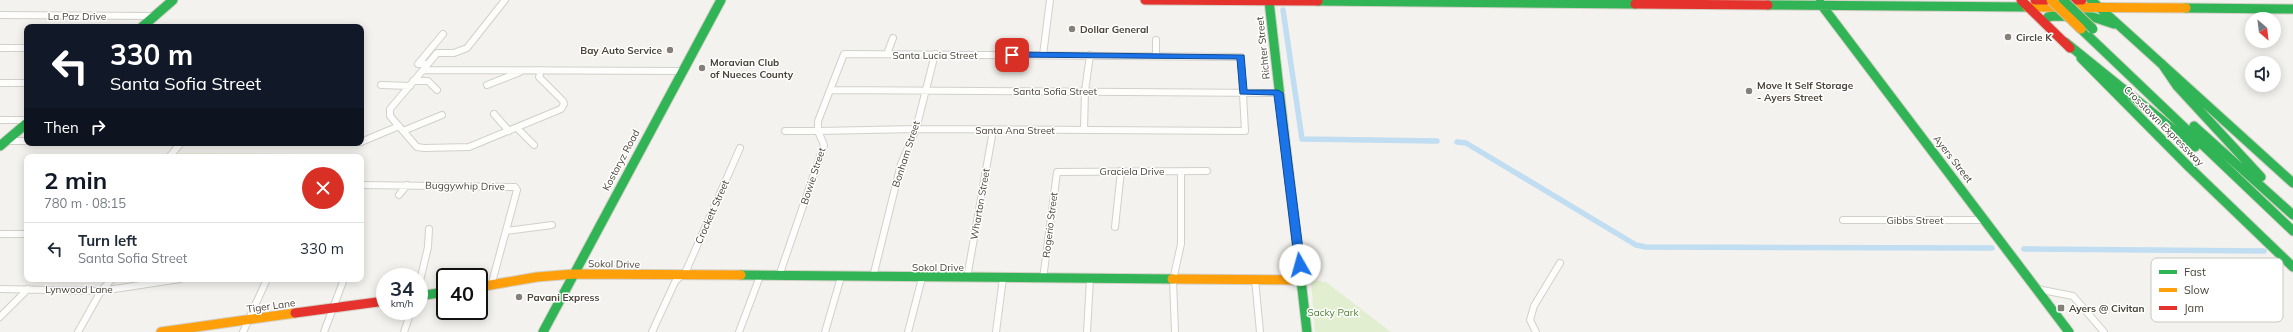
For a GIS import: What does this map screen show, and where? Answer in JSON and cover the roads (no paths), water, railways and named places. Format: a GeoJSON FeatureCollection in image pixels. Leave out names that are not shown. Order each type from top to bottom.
{"type":"FeatureCollection","features":[{"type":"Feature","properties":{"kind":"main road"},"geometry":{"type":"LineString","coordinates":[[145,24],[173,0]]}},
{"type":"Feature","properties":{"kind":"main road","name":"Kostoryz Road"},"geometry":{"type":"LineString","coordinates":[[543,332],[681,71],[721,0]]}},
{"type":"Feature","properties":{"kind":"main road"},"geometry":{"type":"LineString","coordinates":[[1145,0],[1820,2],[2029,8],[2293,9]]}},
{"type":"Feature","properties":{"kind":"main road","name":"Crosstown Expressway"},"geometry":{"type":"LineString","coordinates":[[2021,0],[2188,166],[2293,267]]}},
{"type":"Feature","properties":{"kind":"main road"},"geometry":{"type":"LineString","coordinates":[[2035,0],[2082,0]]}},
{"type":"Feature","properties":{"kind":"main road","name":"Crosstown Expressway"},"geometry":{"type":"LineString","coordinates":[[2051,0],[2293,231]]}},
{"type":"Feature","properties":{"kind":"main road","name":"Crosstown Expressway"},"geometry":{"type":"LineString","coordinates":[[2063,0],[2152,88],[2293,215]]}},
{"type":"Feature","properties":{"kind":"main road"},"geometry":{"type":"LineString","coordinates":[[2091,0],[2293,183]]}},
{"type":"Feature","properties":{"kind":"main road","name":"Richter Street"},"geometry":{"type":"LineString","coordinates":[[1269,1],[1278,93],[1302,280],[1307,332]]}},
{"type":"Feature","properties":{"kind":"main road","name":"Ayers Street"},"geometry":{"type":"LineString","coordinates":[[1820,2],[1986,220],[2069,332]]}},
{"type":"Feature","properties":{"kind":"main road"},"geometry":{"type":"LineString","coordinates":[[2044,22],[2048,17],[2053,16],[2093,17],[2119,26]]}},
{"type":"Feature","properties":{"kind":"main road"},"geometry":{"type":"LineString","coordinates":[[2064,42],[2128,95],[2247,187]]}},
{"type":"Feature","properties":{"kind":"main road"},"geometry":{"type":"LineString","coordinates":[[2162,64],[2176,86],[2293,211]]}},
{"type":"Feature","properties":{"kind":"main road"},"geometry":{"type":"LineString","coordinates":[[3,143],[24,126]]}},
{"type":"Feature","properties":{"kind":"main road"},"geometry":{"type":"LineString","coordinates":[[488,286],[537,277],[574,274]]}},
{"type":"Feature","properties":{"kind":"main road","name":"Sokol Drive"},"geometry":{"type":"LineString","coordinates":[[574,274],[1302,280]]}},
{"type":"Feature","properties":{"kind":"main road","name":"Tiger Lane"},"geometry":{"type":"LineString","coordinates":[[162,332],[376,302]]}},
{"type":"Feature","properties":{"kind":"street"},"geometry":{"type":"LineString","coordinates":[[428,52],[454,53],[467,48],[505,0]]}},
{"type":"Feature","properties":{"kind":"street"},"geometry":{"type":"LineString","coordinates":[[1042,55],[1050,0]]}},
{"type":"Feature","properties":{"kind":"street","name":"La Paz Drive"},"geometry":{"type":"LineString","coordinates":[[0,15],[154,16]]}},
{"type":"Feature","properties":{"kind":"street"},"geometry":{"type":"LineString","coordinates":[[428,64],[418,64],[443,34]]}},
{"type":"Feature","properties":{"kind":"street"},"geometry":{"type":"LineString","coordinates":[[888,54],[893,38]]}},
{"type":"Feature","properties":{"kind":"street"},"geometry":{"type":"LineString","coordinates":[[1156,40],[1156,56]]}},
{"type":"Feature","properties":{"kind":"street"},"geometry":{"type":"LineString","coordinates":[[0,48],[24,48]]}},
{"type":"Feature","properties":{"kind":"street"},"geometry":{"type":"LineString","coordinates":[[437,53],[390,109],[390,116],[417,147],[469,148],[557,111],[564,104],[539,76],[541,70]]}},
{"type":"Feature","properties":{"kind":"street","name":"Santa Lucia Street"},"geometry":{"type":"LineString","coordinates":[[831,90],[844,54],[936,54],[1241,57],[1243,92]]}},
{"type":"Feature","properties":{"kind":"street","name":"Bonham Street"},"geometry":{"type":"LineString","coordinates":[[873,277],[901,164],[916,129],[936,54]]}},
{"type":"Feature","properties":{"kind":"street"},"geometry":{"type":"LineString","coordinates":[[1084,130],[1085,92],[1090,55]]}},
{"type":"Feature","properties":{"kind":"street"},"geometry":{"type":"LineString","coordinates":[[423,70],[681,71]]}},
{"type":"Feature","properties":{"kind":"street"},"geometry":{"type":"LineString","coordinates":[[487,85],[524,70]]}},
{"type":"Feature","properties":{"kind":"street"},"geometry":{"type":"LineString","coordinates":[[381,85],[411,84],[428,81],[437,90]]}},
{"type":"Feature","properties":{"kind":"street"},"geometry":{"type":"LineString","coordinates":[[0,83],[24,83]]}},
{"type":"Feature","properties":{"kind":"street"},"geometry":{"type":"LineString","coordinates":[[817,130],[818,121],[831,90]]}},
{"type":"Feature","properties":{"kind":"street","name":"Santa Sofia Street"},"geometry":{"type":"LineString","coordinates":[[831,90],[1278,93]]}},
{"type":"Feature","properties":{"kind":"street","name":"Santa Ana Street"},"geometry":{"type":"LineString","coordinates":[[785,131],[916,129],[1245,131],[1243,92]]}},
{"type":"Feature","properties":{"kind":"street"},"geometry":{"type":"LineString","coordinates":[[494,114],[509,131]]}},
{"type":"Feature","properties":{"kind":"street"},"geometry":{"type":"LineString","coordinates":[[364,141],[442,115]]}},
{"type":"Feature","properties":{"kind":"street"},"geometry":{"type":"LineString","coordinates":[[0,120],[24,120]]}},
{"type":"Feature","properties":{"kind":"street"},"geometry":{"type":"LineString","coordinates":[[517,128],[534,146]]}},
{"type":"Feature","properties":{"kind":"street","name":"Bowie Street"},"geometry":{"type":"LineString","coordinates":[[779,276],[824,145],[817,130]]}},
{"type":"Feature","properties":{"kind":"street","name":"Wharton Street"},"geometry":{"type":"LineString","coordinates":[[967,278],[993,130]]}},
{"type":"Feature","properties":{"kind":"street"},"geometry":{"type":"LineString","coordinates":[[3,143],[24,141]]}},
{"type":"Feature","properties":{"kind":"street"},"geometry":{"type":"LineString","coordinates":[[172,154],[178,146]]}},
{"type":"Feature","properties":{"kind":"street","name":"Crockett Street"},"geometry":{"type":"LineString","coordinates":[[652,332],[675,282],[686,271],[740,148]]}},
{"type":"Feature","properties":{"kind":"street"},"geometry":{"type":"LineString","coordinates":[[1115,227],[1121,171]]}},
{"type":"Feature","properties":{"kind":"street","name":"Graciela Drive"},"geometry":{"type":"LineString","coordinates":[[1057,172],[1207,171]]}},
{"type":"Feature","properties":{"kind":"street","name":"Rogerio Street"},"geometry":{"type":"LineString","coordinates":[[1043,279],[1057,172]]}},
{"type":"Feature","properties":{"kind":"street"},"geometry":{"type":"LineString","coordinates":[[1175,332],[1173,280],[1181,244],[1181,172]]}},
{"type":"Feature","properties":{"kind":"street","name":"Buggywhip Drive"},"geometry":{"type":"LineString","coordinates":[[364,185],[515,187],[517,190],[491,286]]}},
{"type":"Feature","properties":{"kind":"street"},"geometry":{"type":"LineString","coordinates":[[399,195],[407,185]]}},
{"type":"Feature","properties":{"kind":"street","name":"Gibbs Street"},"geometry":{"type":"LineString","coordinates":[[1843,220],[1986,220]]}},
{"type":"Feature","properties":{"kind":"street"},"geometry":{"type":"LineString","coordinates":[[506,231],[552,224]]}},
{"type":"Feature","properties":{"kind":"street"},"geometry":{"type":"LineString","coordinates":[[423,268],[428,247],[429,229]]}},
{"type":"Feature","properties":{"kind":"street"},"geometry":{"type":"LineString","coordinates":[[0,234],[24,234]]}},
{"type":"Feature","properties":{"kind":"street"},"geometry":{"type":"LineString","coordinates":[[1536,332],[1530,320],[1534,306],[1560,263]]}},
{"type":"Feature","properties":{"kind":"street"},"geometry":{"type":"LineString","coordinates":[[739,332],[760,276]]}},
{"type":"Feature","properties":{"kind":"street"},"geometry":{"type":"LineString","coordinates":[[825,332],[841,277]]}},
{"type":"Feature","properties":{"kind":"street"},"geometry":{"type":"LineString","coordinates":[[908,332],[922,278]]}},
{"type":"Feature","properties":{"kind":"street"},"geometry":{"type":"LineString","coordinates":[[996,332],[1003,278]]}},
{"type":"Feature","properties":{"kind":"street"},"geometry":{"type":"LineString","coordinates":[[1087,332],[1090,279]]}},
{"type":"Feature","properties":{"kind":"street"},"geometry":{"type":"LineString","coordinates":[[1255,279],[1260,332]]}},
{"type":"Feature","properties":{"kind":"street"},"geometry":{"type":"LineString","coordinates":[[78,332],[101,291],[109,282]]}},
{"type":"Feature","properties":{"kind":"street","name":"Lynwood Lane"},"geometry":{"type":"LineString","coordinates":[[0,289],[101,291],[160,282]]}},
{"type":"Feature","properties":{"kind":"street"},"geometry":{"type":"LineString","coordinates":[[242,332],[266,282]]}},
{"type":"Feature","properties":{"kind":"street"},"geometry":{"type":"LineString","coordinates":[[324,332],[343,282]]}},
{"type":"Feature","properties":{"kind":"street"},"geometry":{"type":"LineString","coordinates":[[0,317],[28,289]]}},
{"type":"Feature","properties":{"kind":"street"},"geometry":{"type":"LineString","coordinates":[[2037,289],[2073,296],[2104,332]]}},
{"type":"Feature","properties":{"kind":"street"},"geometry":{"type":"LineString","coordinates":[[404,332],[408,320]]}},
{"type":"Feature","properties":{"kind":"waterway"},"geometry":{"type":"LineString","coordinates":[[1283,10],[1302,139],[1437,141]]}},
{"type":"Feature","properties":{"kind":"waterway"},"geometry":{"type":"LineString","coordinates":[[1457,142],[1466,143],[1636,245],[1646,247],[1992,248]]}},
{"type":"Feature","properties":{"kind":"waterway"},"geometry":{"type":"LineString","coordinates":[[2024,249],[2264,251]]}},
{"type":"Feature","properties":{"kind":"place","name":"Dollar General"},"geometry":{"type":"Point","coordinates":[1072,29]}},
{"type":"Feature","properties":{"kind":"place","name":"Circle K"},"geometry":{"type":"Point","coordinates":[2008,37]}},
{"type":"Feature","properties":{"kind":"place","name":"Bay Auto Service"},"geometry":{"type":"Point","coordinates":[670,50]}},
{"type":"Feature","properties":{"kind":"place","name":"Moravian Club of Nueces County"},"geometry":{"type":"Point","coordinates":[702,68]}},
{"type":"Feature","properties":{"kind":"place","name":"Move It Self Storage - Ayers Street"},"geometry":{"type":"Point","coordinates":[1749,91]}},
{"type":"Feature","properties":{"kind":"place","name":"Pavani Express"},"geometry":{"type":"Point","coordinates":[519,297]}},
{"type":"Feature","properties":{"kind":"place","name":"Ayers @ Civitan"},"geometry":{"type":"Point","coordinates":[2061,308]}},
{"type":"Feature","properties":{"kind":"park label","name":"Sacky Park"},"geometry":{"type":"Point","coordinates":[1333,312]}}]}
